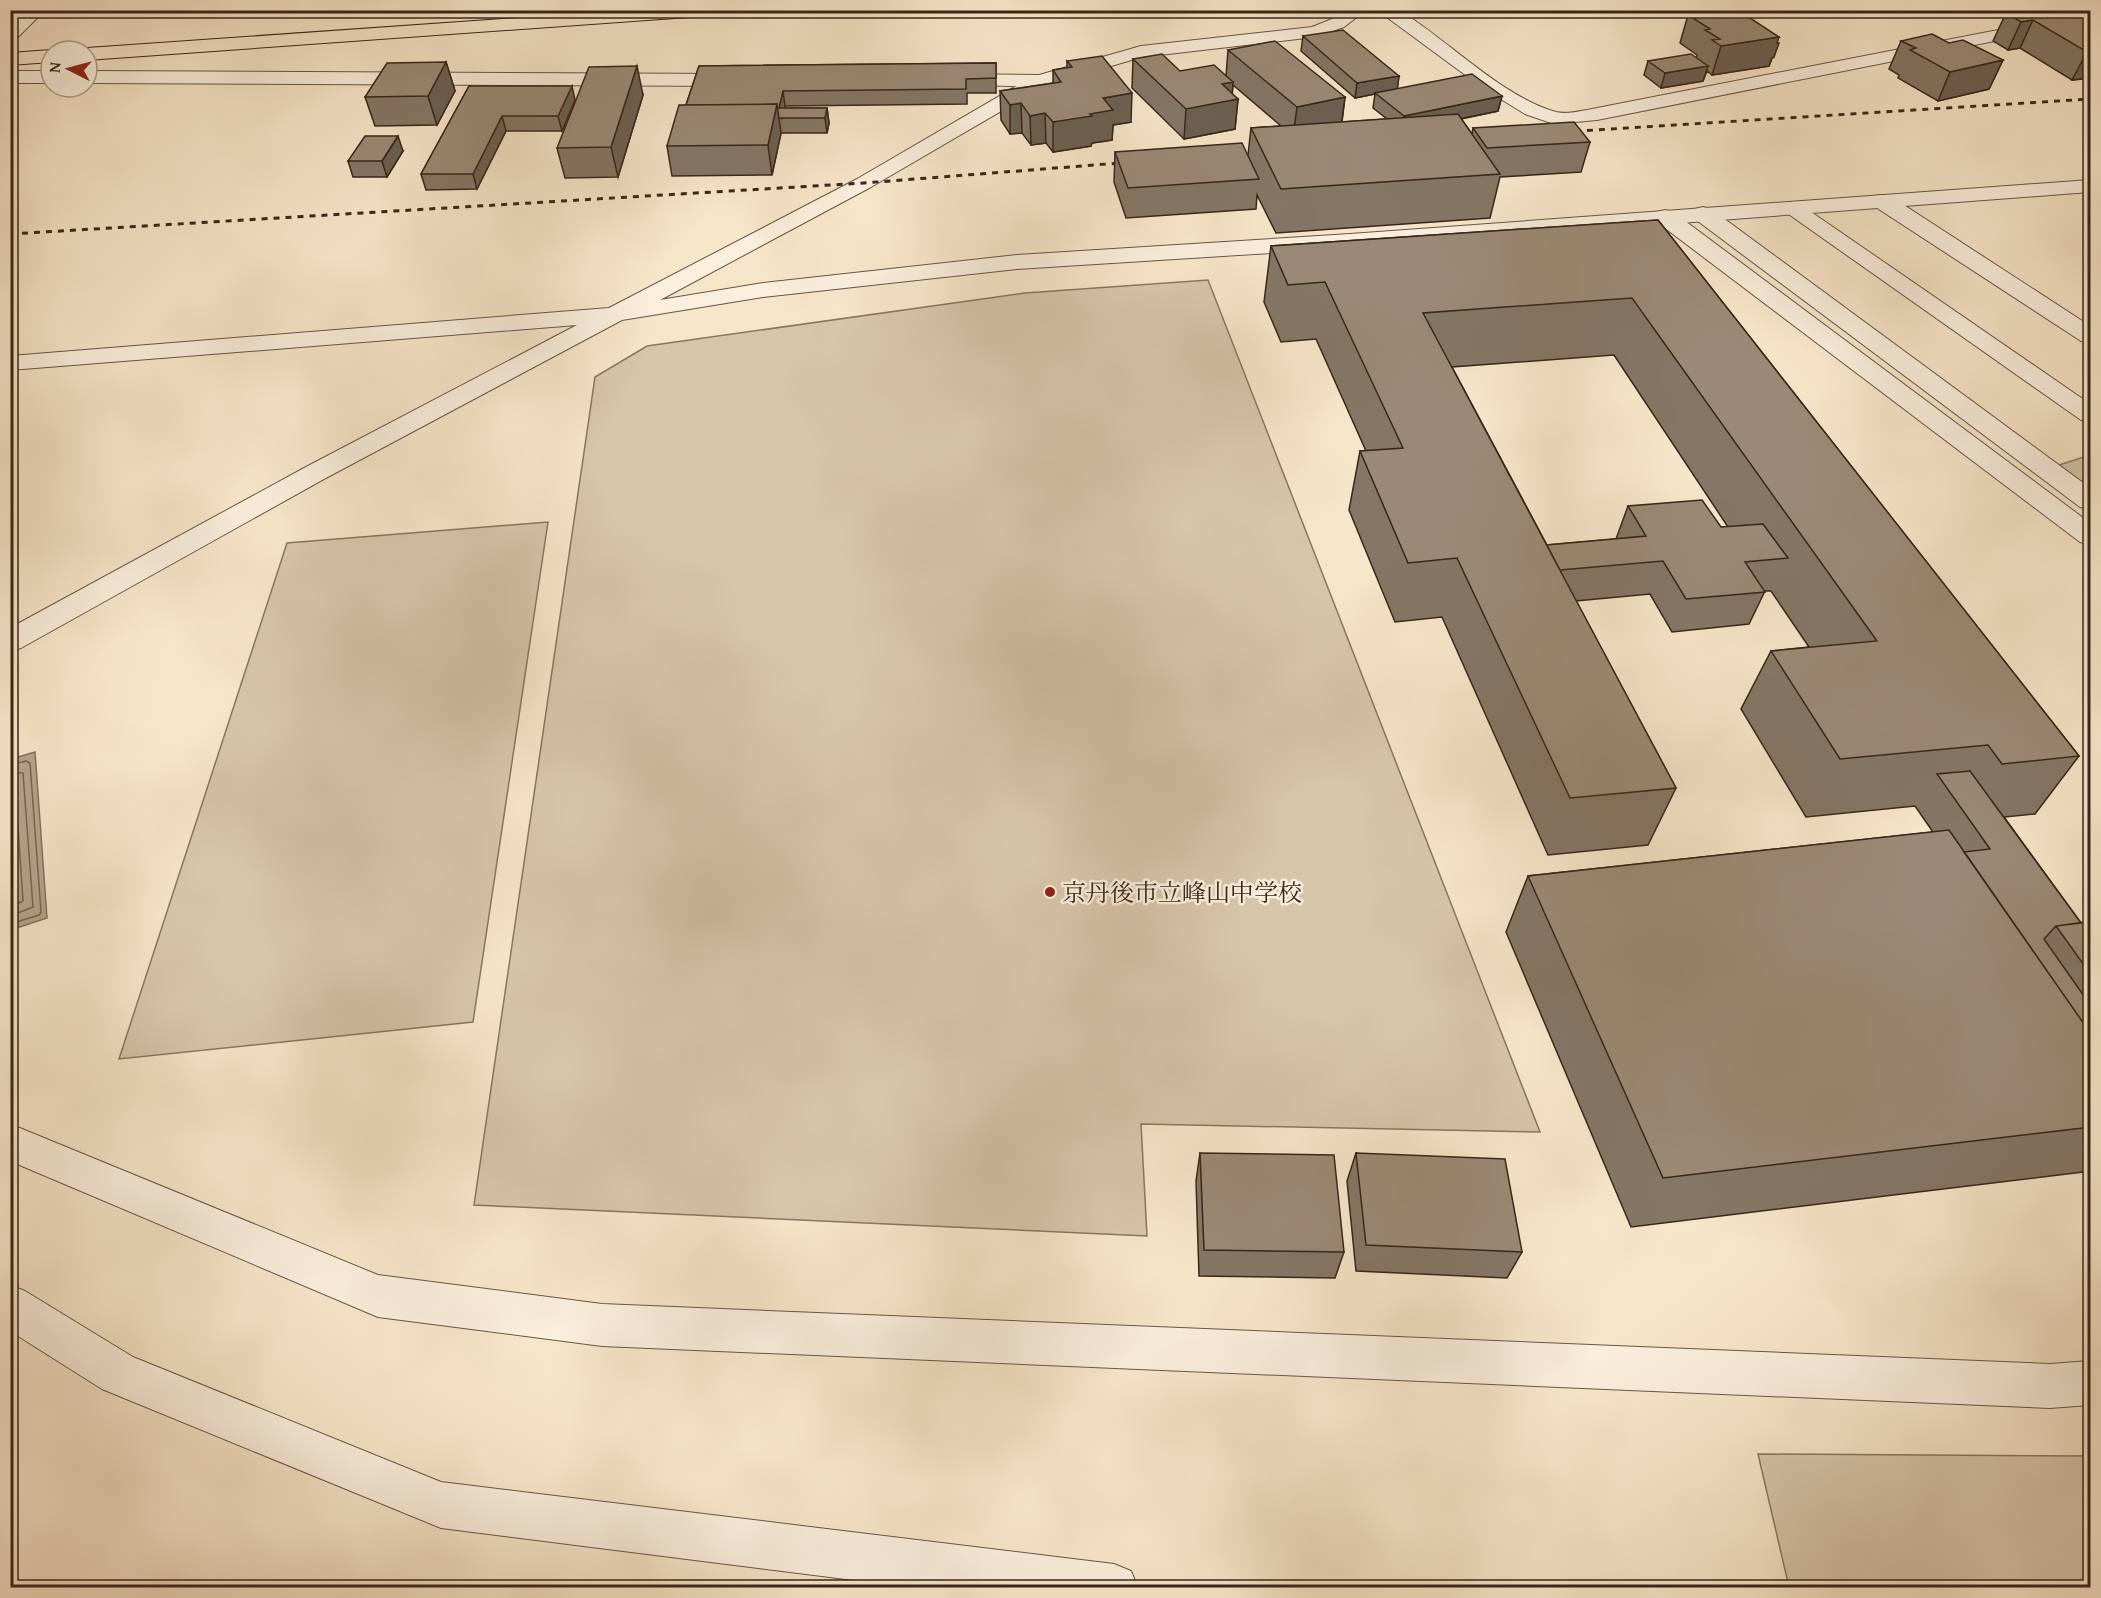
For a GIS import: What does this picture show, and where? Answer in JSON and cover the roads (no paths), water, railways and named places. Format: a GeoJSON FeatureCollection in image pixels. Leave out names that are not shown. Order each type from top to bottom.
{"type":"FeatureCollection","features":[{"type":"Feature","properties":{"kind":"highway"},"geometry":{"type":"LineString","coordinates":[[99,53],[717,10]]}},
{"type":"Feature","properties":{"kind":"highway"},"geometry":{"type":"LineString","coordinates":[[10,59],[39,57]]}},
{"type":"Feature","properties":{"kind":"street"},"geometry":{"type":"LineString","coordinates":[[10,35],[36,10]]}},
{"type":"Feature","properties":{"kind":"street"},"geometry":{"type":"LineString","coordinates":[[10,641],[315,473],[864,183],[1040,81],[1141,52],[1315,32],[1338,23],[1357,10]]}},
{"type":"Feature","properties":{"kind":"street"},"geometry":{"type":"LineString","coordinates":[[1386,10],[1415,26],[1520,104],[1557,119],[2091,17]]}},
{"type":"Feature","properties":{"kind":"street"},"geometry":{"type":"LineString","coordinates":[[10,77],[39,77]]}},
{"type":"Feature","properties":{"kind":"street"},"geometry":{"type":"LineString","coordinates":[[99,77],[754,80]]}},
{"type":"Feature","properties":{"kind":"street"},"geometry":{"type":"LineString","coordinates":[[932,80],[1040,81]]}},
{"type":"Feature","properties":{"kind":"street"},"geometry":{"type":"LineString","coordinates":[[10,363],[612,315],[763,290],[1017,261],[1362,240],[2091,186]]}},
{"type":"Feature","properties":{"kind":"street"},"geometry":{"type":"LineString","coordinates":[[1882,201],[2091,336]]}},
{"type":"Feature","properties":{"kind":"street"},"geometry":{"type":"LineString","coordinates":[[1703,214],[2091,501]]}},
{"type":"Feature","properties":{"kind":"street"},"geometry":{"type":"LineString","coordinates":[[1665,217],[2091,536]]}},
{"type":"Feature","properties":{"kind":"street"},"geometry":{"type":"LineString","coordinates":[[10,1142],[378,1296],[602,1325],[2026,1385],[2091,1383]]}},
{"type":"Feature","properties":{"kind":"street"},"geometry":{"type":"LineString","coordinates":[[10,1306],[118,1372],[441,1505],[1114,1587]]}},
{"type":"Feature","properties":{"kind":"lane"},"geometry":{"type":"LineString","coordinates":[[1794,209],[2091,415]]}},
{"type":"Feature","properties":{"kind":"water"},"geometry":{"type":"Polygon","coordinates":[[[35,752],[47,918],[11,930],[11,759],[35,752]]]}},
{"type":"Feature","properties":{"kind":"railway"},"geometry":{"type":"LineString","coordinates":[[1563,132],[2090,99]]}},
{"type":"Feature","properties":{"kind":"railway"},"geometry":{"type":"LineString","coordinates":[[10,234],[864,183],[1133,162]]}},
{"type":"Feature","properties":{"kind":"place","name":"京丹後市立峰山中学校"},"geometry":{"type":"Point","coordinates":[1050,892]}}]}
